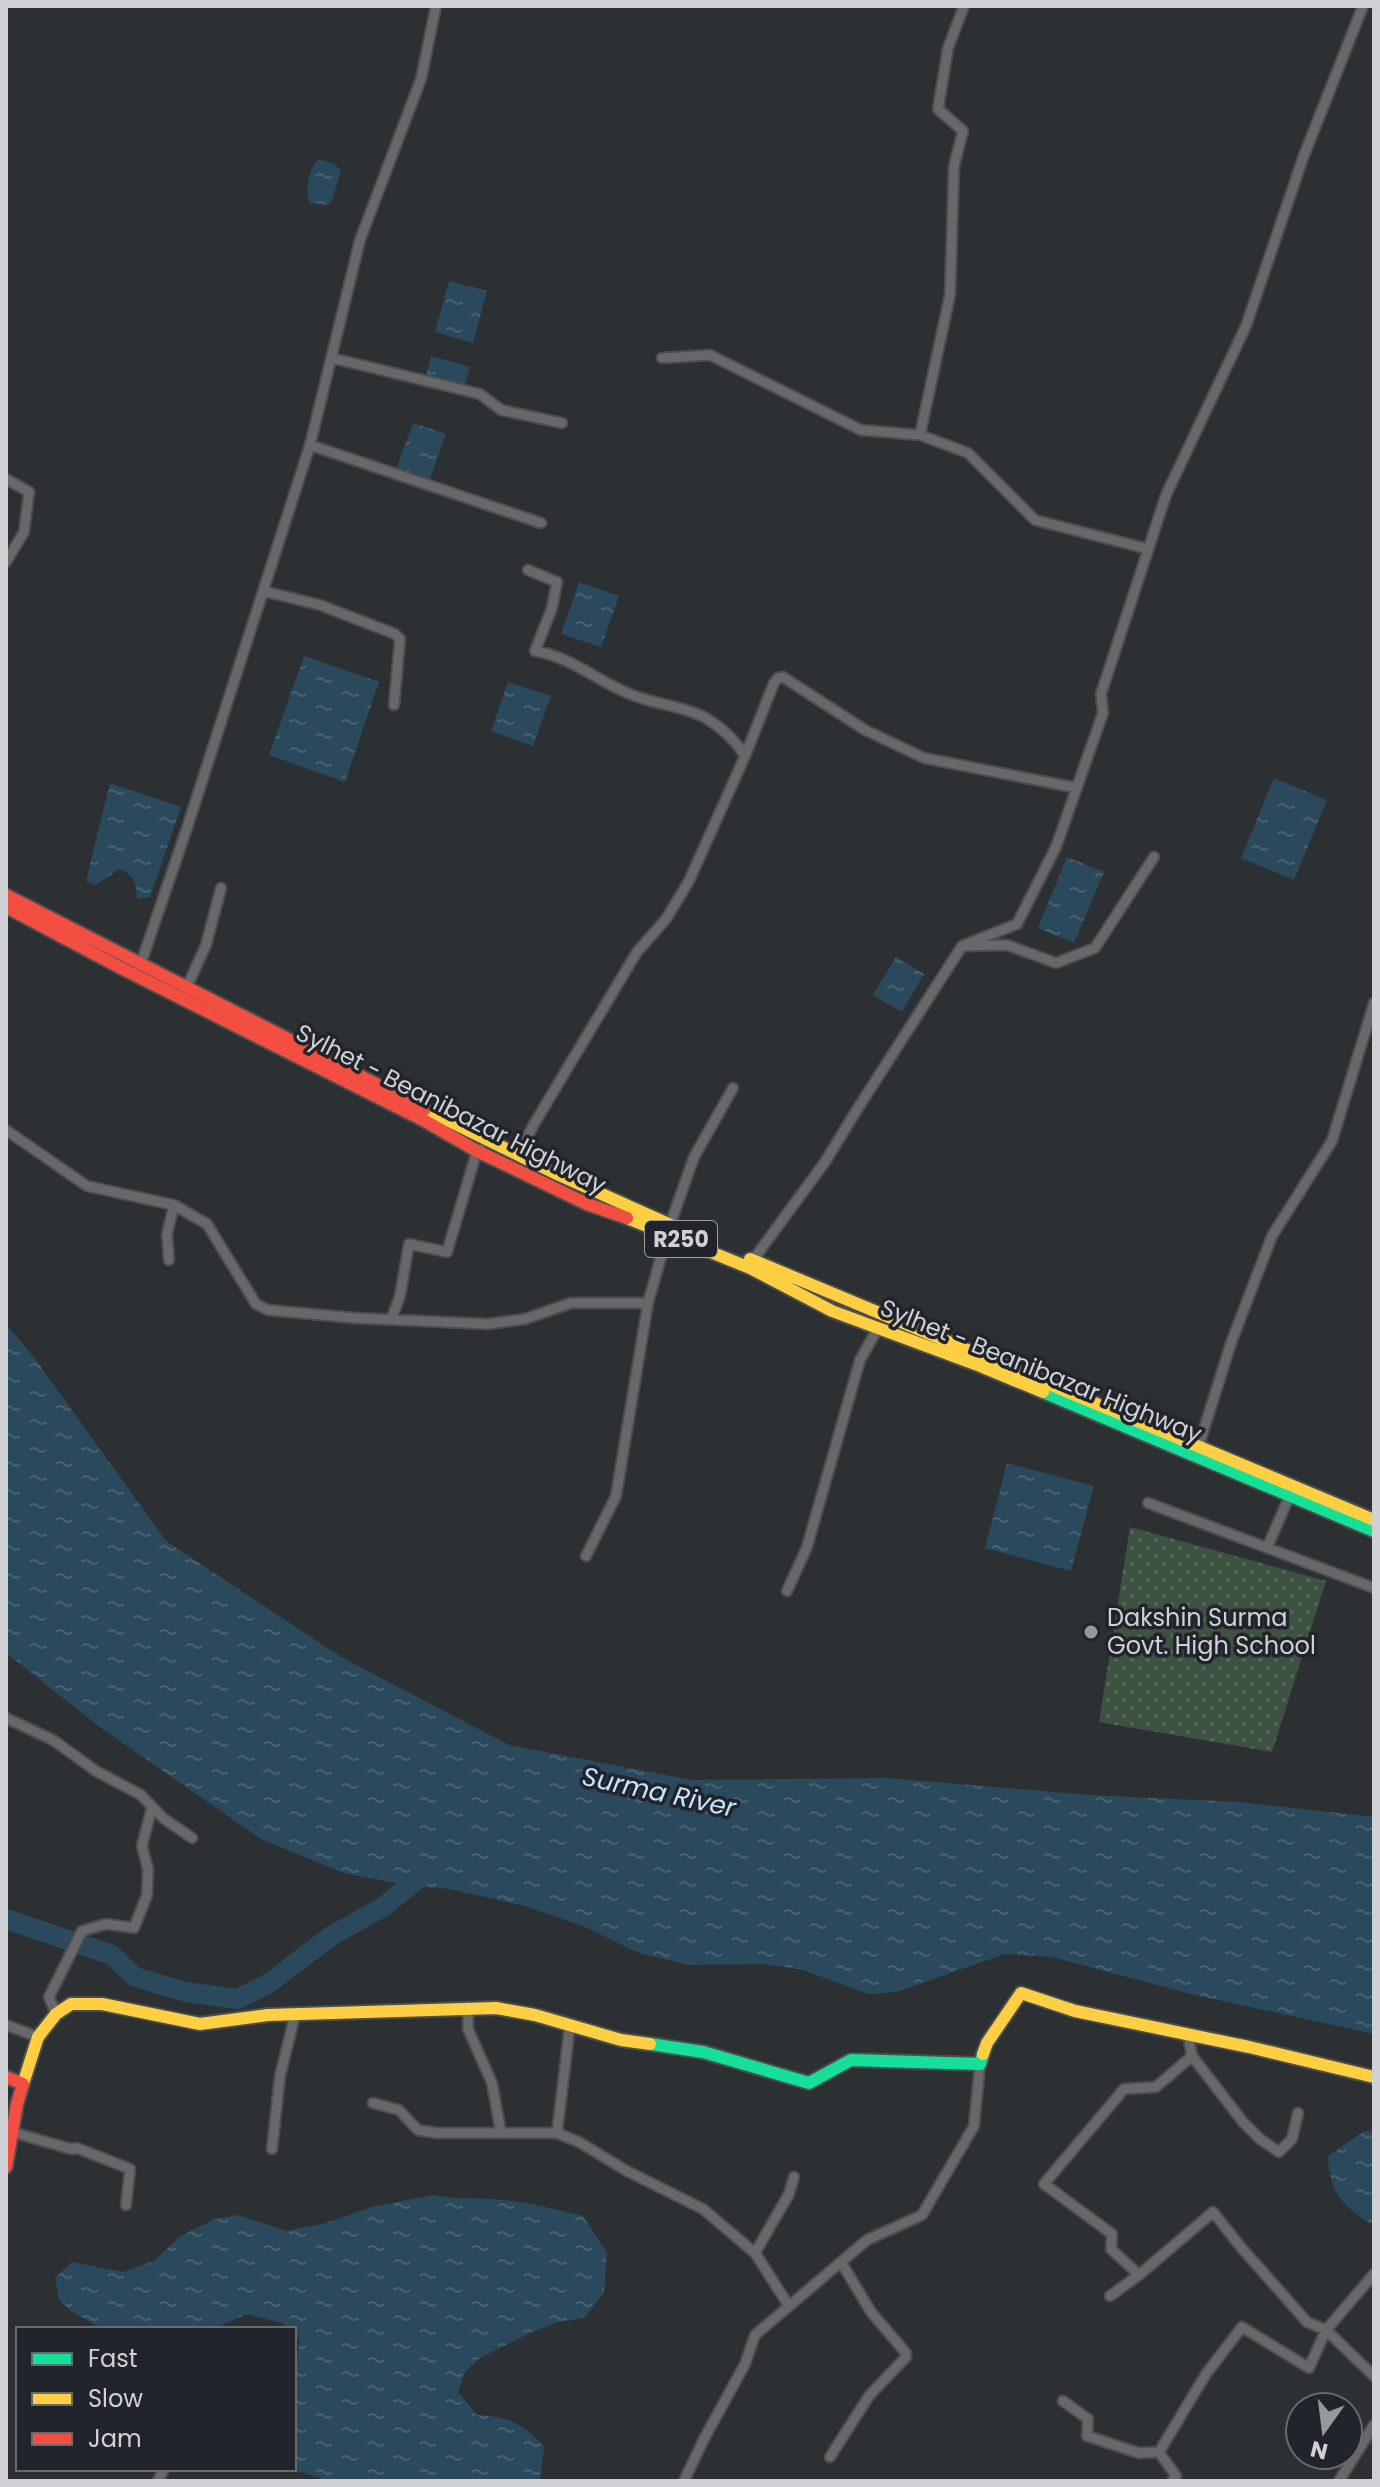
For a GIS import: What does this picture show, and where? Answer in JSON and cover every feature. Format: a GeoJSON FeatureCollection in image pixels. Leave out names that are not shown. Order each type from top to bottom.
{"type":"FeatureCollection","features":[{"type":"Feature","properties":{"kind":"main road","name":"Sylhet - Beanibazar Highway"},"geometry":{"type":"LineString","coordinates":[[6,895],[140,966],[832,1311],[980,1366],[1374,1531]]}},
{"type":"Feature","properties":{"kind":"main road","name":"Sylhet - Beanibazar Highway"},"geometry":{"type":"LineString","coordinates":[[6,907],[425,1121],[477,1151],[587,1204],[753,1260],[1374,1520]]}},
{"type":"Feature","properties":{"kind":"main road"},"geometry":{"type":"LineString","coordinates":[[6,2167],[23,2084],[38,2037],[56,2014],[71,2004],[102,2004],[200,2024],[268,2015],[496,2008],[621,2040],[703,2052],[809,2083],[851,2060],[980,2064],[987,2043],[1021,1993],[1075,2011],[1374,2077]]}},
{"type":"Feature","properties":{"kind":"main road"},"geometry":{"type":"LineString","coordinates":[[6,2077],[23,2084]]}},
{"type":"Feature","properties":{"kind":"street"},"geometry":{"type":"LineString","coordinates":[[140,966],[310,445],[360,240],[421,79],[436,6]]}},
{"type":"Feature","properties":{"kind":"street"},"geometry":{"type":"LineString","coordinates":[[920,435],[950,295],[954,166],[963,131],[938,109],[948,48],[964,6]]}},
{"type":"Feature","properties":{"kind":"street"},"geometry":{"type":"LineString","coordinates":[[753,1260],[825,1162],[962,946],[1017,924],[1056,847],[1103,713],[1101,694],[1166,495],[1246,326],[1303,158],[1363,6]]}},
{"type":"Feature","properties":{"kind":"street"},"geometry":{"type":"LineString","coordinates":[[662,358],[710,355],[861,430],[920,435],[968,453],[1035,520],[1148,549]]}},
{"type":"Feature","properties":{"kind":"street"},"geometry":{"type":"LineString","coordinates":[[332,358],[480,394],[501,410],[562,423]]}},
{"type":"Feature","properties":{"kind":"street"},"geometry":{"type":"LineString","coordinates":[[310,445],[541,523]]}},
{"type":"Feature","properties":{"kind":"street"},"geometry":{"type":"LineString","coordinates":[[6,479],[29,492],[24,532],[6,562]]}},
{"type":"Feature","properties":{"kind":"street"},"geometry":{"type":"LineString","coordinates":[[528,570],[557,582],[552,608],[535,651],[553,653],[639,698],[705,718],[737,742],[745,756]]}},
{"type":"Feature","properties":{"kind":"street"},"geometry":{"type":"LineString","coordinates":[[263,591],[320,605],[395,634],[400,639],[394,705]]}},
{"type":"Feature","properties":{"kind":"street"},"geometry":{"type":"LineString","coordinates":[[518,1155],[637,952],[666,919],[689,881],[774,683],[783,677],[865,730],[924,758],[1077,788]]}},
{"type":"Feature","properties":{"kind":"street"},"geometry":{"type":"LineString","coordinates":[[962,946],[1007,945],[1056,963],[1095,948],[1154,857]]}},
{"type":"Feature","properties":{"kind":"street"},"geometry":{"type":"LineString","coordinates":[[186,989],[206,945],[221,888]]}},
{"type":"Feature","properties":{"kind":"street"},"geometry":{"type":"LineString","coordinates":[[1199,1445],[1231,1343],[1272,1236],[1332,1141],[1374,1003]]}},
{"type":"Feature","properties":{"kind":"street"},"geometry":{"type":"LineString","coordinates":[[1364,1031],[1374,1037]]}},
{"type":"Feature","properties":{"kind":"street"},"geometry":{"type":"LineString","coordinates":[[586,1556],[616,1496],[648,1303],[668,1229],[694,1157],[733,1088]]}},
{"type":"Feature","properties":{"kind":"street"},"geometry":{"type":"LineString","coordinates":[[6,1130],[87,1186],[174,1205],[207,1224],[261,1308],[391,1320],[488,1324],[525,1319],[571,1303],[648,1303]]}},
{"type":"Feature","properties":{"kind":"street"},"geometry":{"type":"LineString","coordinates":[[391,1320],[400,1296],[409,1244],[447,1252],[477,1151],[496,1144]]}},
{"type":"Feature","properties":{"kind":"street"},"geometry":{"type":"LineString","coordinates":[[169,1260],[167,1234],[174,1205]]}},
{"type":"Feature","properties":{"kind":"street"},"geometry":{"type":"LineString","coordinates":[[787,1591],[807,1547],[860,1360],[878,1328]]}},
{"type":"Feature","properties":{"kind":"street"},"geometry":{"type":"LineString","coordinates":[[1267,1548],[1289,1497]]}},
{"type":"Feature","properties":{"kind":"street"},"geometry":{"type":"LineString","coordinates":[[1148,1503],[1374,1588]]}},
{"type":"Feature","properties":{"kind":"street"},"geometry":{"type":"LineString","coordinates":[[6,1718],[53,1740],[96,1771],[141,1795],[163,1818],[192,1838]]}},
{"type":"Feature","properties":{"kind":"street"},"geometry":{"type":"LineString","coordinates":[[56,2014],[49,1997],[82,1931],[106,1924],[134,1928],[147,1895],[148,1869],[142,1846],[152,1807]]}},
{"type":"Feature","properties":{"kind":"street"},"geometry":{"type":"LineString","coordinates":[[468,2007],[468,2029],[492,2083],[501,2133]]}},
{"type":"Feature","properties":{"kind":"street"},"geometry":{"type":"LineString","coordinates":[[272,2149],[280,2076],[295,2015]]}},
{"type":"Feature","properties":{"kind":"street"},"geometry":{"type":"LineString","coordinates":[[6,2025],[38,2037]]}},
{"type":"Feature","properties":{"kind":"street"},"geometry":{"type":"LineString","coordinates":[[557,2133],[570,2025]]}},
{"type":"Feature","properties":{"kind":"street"},"geometry":{"type":"LineString","coordinates":[[1188,2035],[1192,2056],[1243,2122],[1279,2152],[1292,2139],[1298,2113]]}},
{"type":"Feature","properties":{"kind":"street"},"geometry":{"type":"LineString","coordinates":[[1139,2275],[1111,2249],[1112,2234],[1044,2184],[1124,2089],[1156,2087],[1192,2056]]}},
{"type":"Feature","properties":{"kind":"street"},"geometry":{"type":"LineString","coordinates":[[684,2481],[745,2364],[755,2335],[867,2240],[922,2215],[974,2126],[980,2064]]}},
{"type":"Feature","properties":{"kind":"street"},"geometry":{"type":"LineString","coordinates":[[373,2103],[399,2110],[418,2130],[437,2133],[557,2133],[579,2142],[625,2170],[703,2209],[755,2253],[789,2306]]}},
{"type":"Feature","properties":{"kind":"street"},"geometry":{"type":"LineString","coordinates":[[12,2132],[71,2149],[77,2148],[130,2169],[126,2205]]}},
{"type":"Feature","properties":{"kind":"street"},"geometry":{"type":"LineString","coordinates":[[755,2253],[789,2194],[794,2177]]}},
{"type":"Feature","properties":{"kind":"street"},"geometry":{"type":"LineString","coordinates":[[1110,2296],[1213,2212],[1307,2322],[1326,2330],[1374,2376]]}},
{"type":"Feature","properties":{"kind":"street"},"geometry":{"type":"LineString","coordinates":[[830,2457],[869,2396],[906,2357],[906,2353],[871,2312],[841,2262]]}},
{"type":"Feature","properties":{"kind":"street"},"geometry":{"type":"LineString","coordinates":[[1159,2452],[1206,2374],[1242,2327],[1309,2368],[1326,2330],[1374,2274]]}},
{"type":"Feature","properties":{"kind":"street"},"geometry":{"type":"LineString","coordinates":[[1063,2401],[1088,2419],[1087,2436],[1139,2453],[1159,2452]]}},
{"type":"Feature","properties":{"kind":"street"},"geometry":{"type":"LineString","coordinates":[[1339,2481],[1374,2425]]}},
{"type":"Feature","properties":{"kind":"street"},"geometry":{"type":"LineString","coordinates":[[1159,2452],[1176,2476],[1172,2481]]}},
{"type":"Feature","properties":{"kind":"green space"},"geometry":{"type":"Polygon","coordinates":[[[1130,1527],[1326,1581],[1272,1752],[1099,1722],[1130,1527]]]}},
{"type":"Feature","properties":{"kind":"water"},"geometry":{"type":"Polygon","coordinates":[[[318,159],[335,164],[341,172],[328,205],[310,203],[308,198],[308,181],[318,159]]]}},
{"type":"Feature","properties":{"kind":"water"},"geometry":{"type":"Polygon","coordinates":[[[449,281],[487,291],[473,343],[435,332],[449,281]]]}},
{"type":"Feature","properties":{"kind":"water"},"geometry":{"type":"Polygon","coordinates":[[[431,356],[470,367],[465,386],[426,375],[431,356]]]}},
{"type":"Feature","properties":{"kind":"water"},"geometry":{"type":"Polygon","coordinates":[[[413,423],[446,434],[430,479],[397,467],[413,423]]]}},
{"type":"Feature","properties":{"kind":"water"},"geometry":{"type":"Polygon","coordinates":[[[579,582],[619,596],[601,647],[561,634],[579,582]]]}},
{"type":"Feature","properties":{"kind":"water"},"geometry":{"type":"Polygon","coordinates":[[[304,656],[379,682],[345,782],[269,755],[304,656]]]}},
{"type":"Feature","properties":{"kind":"water"},"geometry":{"type":"Polygon","coordinates":[[[508,682],[551,696],[533,746],[491,731],[508,682]]]}},
{"type":"Feature","properties":{"kind":"water"},"geometry":{"type":"Polygon","coordinates":[[[1274,778],[1327,800],[1294,880],[1241,858],[1274,778]]]}},
{"type":"Feature","properties":{"kind":"water"},"geometry":{"type":"Polygon","coordinates":[[[110,783],[181,807],[150,897],[137,899],[134,880],[119,869],[96,885],[86,881],[110,783]]]}},
{"type":"Feature","properties":{"kind":"water"},"geometry":{"type":"Polygon","coordinates":[[[1067,857],[1104,872],[1074,943],[1038,928],[1067,857]]]}},
{"type":"Feature","properties":{"kind":"water"},"geometry":{"type":"Polygon","coordinates":[[[896,957],[924,974],[902,1012],[873,995],[896,957]]]}},
{"type":"Feature","properties":{"kind":"water","name":"Surma River"},"geometry":{"type":"Polygon","coordinates":[[[6,1324],[33,1356],[166,1541],[341,1657],[509,1745],[692,1780],[887,1778],[1089,1795],[1239,1802],[1374,1817],[1374,2034],[1191,1994],[1052,1957],[1005,1954],[896,1992],[869,1994],[800,1969],[763,1964],[689,1965],[639,1953],[583,1926],[524,1906],[450,1889],[406,1885],[343,1873],[261,1839],[101,1728],[6,1653],[6,1324]]]}},
{"type":"Feature","properties":{"kind":"water"},"geometry":{"type":"Polygon","coordinates":[[[1007,1463],[1094,1486],[1071,1571],[985,1548],[1007,1463]]]}},
{"type":"Feature","properties":{"kind":"water"},"geometry":{"type":"Polygon","coordinates":[[[1374,2130],[1374,2220],[1370,2223],[1338,2196],[1331,2179],[1328,2156],[1363,2132],[1374,2130]]]}},
{"type":"Feature","properties":{"kind":"water"},"geometry":{"type":"Polygon","coordinates":[[[434,2195],[543,2206],[583,2216],[607,2253],[604,2293],[584,2318],[558,2322],[532,2332],[480,2358],[465,2372],[458,2392],[477,2415],[514,2423],[544,2446],[540,2481],[329,2481],[296,2471],[296,2361],[300,2340],[296,2336],[296,2327],[286,2327],[282,2323],[247,2314],[217,2327],[99,2327],[71,2311],[59,2299],[55,2278],[72,2262],[123,2272],[154,2261],[179,2237],[215,2219],[238,2215],[287,2231],[326,2223],[375,2206],[434,2195]]]}},
{"type":"Feature","properties":{"kind":"waterway"},"geometry":{"type":"LineString","coordinates":[[6,1919],[112,1955],[135,1977],[186,1992],[237,1999],[268,1984],[331,1936],[383,1907],[429,1870]]}},
{"type":"Feature","properties":{"kind":"traffic: fast"},"geometry":{"type":"LineString","coordinates":[[1043,1392],[1374,1531]]}},
{"type":"Feature","properties":{"kind":"traffic: fast"},"geometry":{"type":"LineString","coordinates":[[650,2044],[703,2052],[809,2083],[851,2060],[980,2064],[983,2054]]}},
{"type":"Feature","properties":{"kind":"traffic: slow"},"geometry":{"type":"LineString","coordinates":[[425,1109],[557,1174],[675,1227]]}},
{"type":"Feature","properties":{"kind":"traffic: slow"},"geometry":{"type":"LineString","coordinates":[[627,1218],[750,1268],[832,1311],[1043,1392]]}},
{"type":"Feature","properties":{"kind":"traffic: slow"},"geometry":{"type":"LineString","coordinates":[[750,1259],[1374,1520]]}},
{"type":"Feature","properties":{"kind":"traffic: slow"},"geometry":{"type":"LineString","coordinates":[[983,2054],[987,2043],[1021,1993],[1075,2011],[1374,2077]]}},
{"type":"Feature","properties":{"kind":"traffic: slow"},"geometry":{"type":"LineString","coordinates":[[23,2084],[38,2037],[56,2014],[71,2004],[102,2004],[200,2024],[268,2015],[496,2008],[535,2015],[621,2040],[650,2044]]}},
{"type":"Feature","properties":{"kind":"traffic: jam"},"geometry":{"type":"LineString","coordinates":[[6,895],[425,1109]]}},
{"type":"Feature","properties":{"kind":"traffic: jam"},"geometry":{"type":"LineString","coordinates":[[6,907],[425,1121],[477,1151],[587,1204],[627,1218]]}},
{"type":"Feature","properties":{"kind":"traffic: jam"},"geometry":{"type":"LineString","coordinates":[[6,2077],[23,2084],[6,2167]]}},
{"type":"Feature","properties":{"kind":"place","name":"Dakshin Surma Govt. High School"},"geometry":{"type":"Point","coordinates":[1091,1632]}}]}
